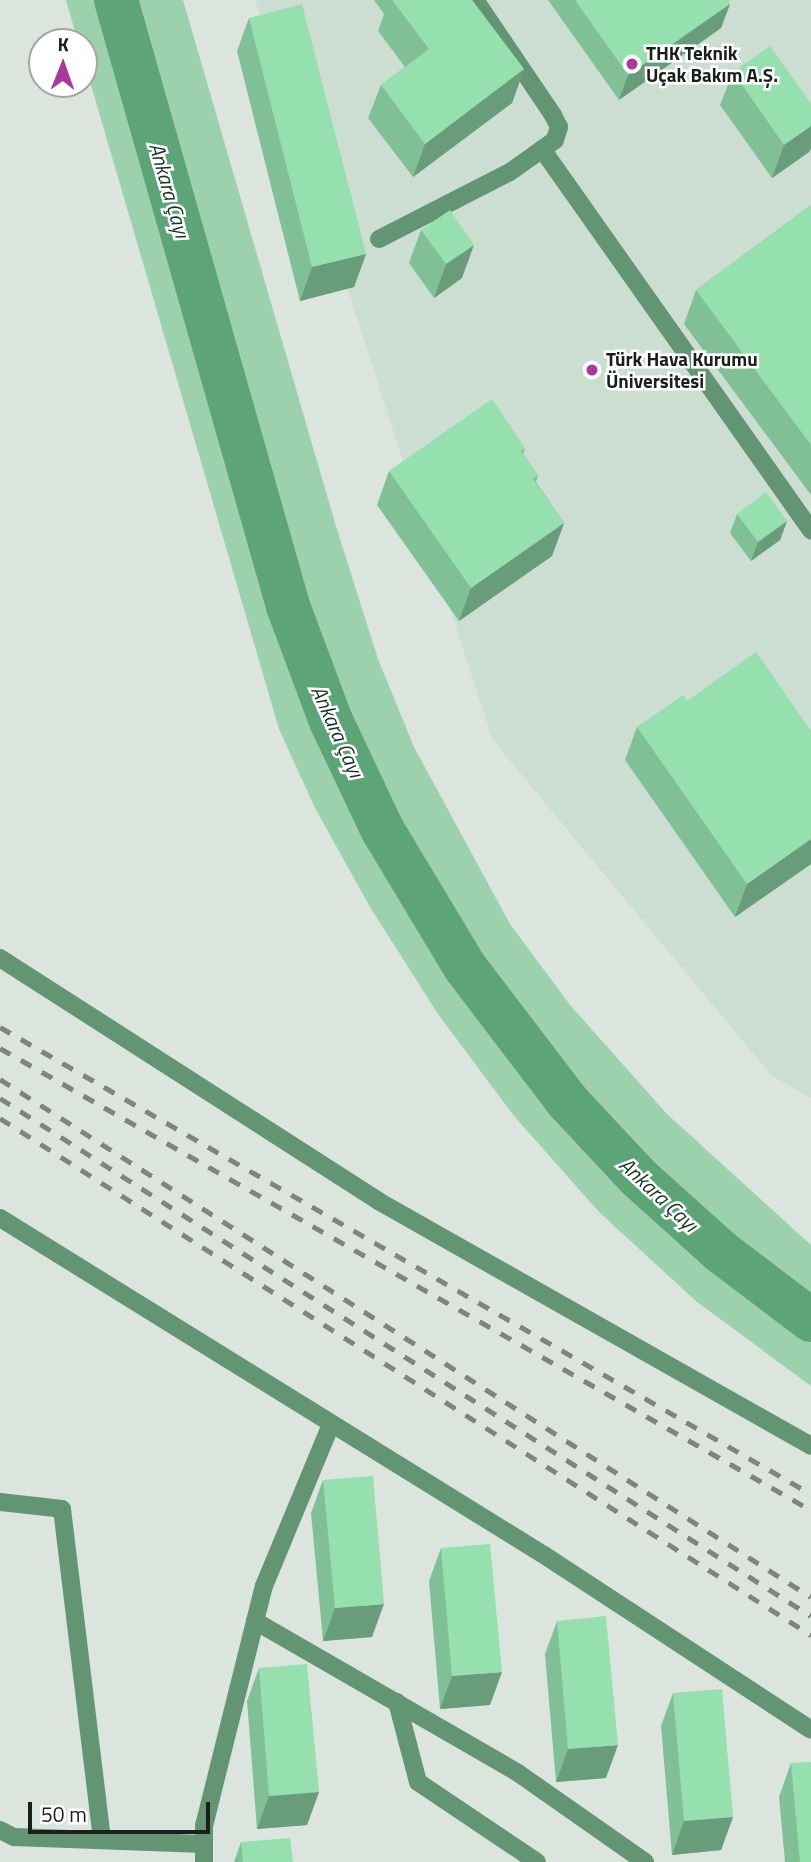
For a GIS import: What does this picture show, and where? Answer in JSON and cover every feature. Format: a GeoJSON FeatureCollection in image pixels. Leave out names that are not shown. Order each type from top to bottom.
{"type":"FeatureCollection","features":[{"type":"Feature","properties":{"kind":"street"},"geometry":{"type":"LineString","coordinates":[[379,239],[510,172],[555,140],[559,127],[554,115],[475,0]]}},
{"type":"Feature","properties":{"kind":"street"},"geometry":{"type":"LineString","coordinates":[[542,149],[811,531]]}},
{"type":"Feature","properties":{"kind":"street"},"geometry":{"type":"LineString","coordinates":[[0,958],[380,1202],[811,1446]]}},
{"type":"Feature","properties":{"kind":"street"},"geometry":{"type":"LineString","coordinates":[[0,1218],[331,1424],[811,1730]]}},
{"type":"Feature","properties":{"kind":"street"},"geometry":{"type":"LineString","coordinates":[[204,1862],[204,1826],[264,1586],[331,1424]]}},
{"type":"Feature","properties":{"kind":"street"},"geometry":{"type":"LineString","coordinates":[[0,1502],[62,1509],[102,1838]]}},
{"type":"Feature","properties":{"kind":"street"},"geometry":{"type":"LineString","coordinates":[[255,1620],[518,1773],[645,1862]]}},
{"type":"Feature","properties":{"kind":"street"},"geometry":{"type":"LineString","coordinates":[[397,1702],[418,1782],[537,1862]]}},
{"type":"Feature","properties":{"kind":"street"},"geometry":{"type":"LineString","coordinates":[[0,1830],[13,1837],[102,1838],[204,1844]]}},
{"type":"Feature","properties":{"kind":"shaded area","name":"Türk Hava Kurumu Üniversitesi"},"geometry":{"type":"Polygon","coordinates":[[[255,0],[811,0],[811,1098],[771,1075],[492,739],[255,0]]]}},
{"type":"Feature","properties":{"kind":"green space"},"geometry":{"type":"Polygon","coordinates":[[[66,0],[183,0],[335,523],[378,659],[414,747],[510,924],[570,1005],[667,1114],[811,1245],[811,1386],[697,1302],[599,1212],[514,1116],[438,1014],[370,907],[315,808],[279,729],[95,98],[98,98],[98,28],[74,28],[66,0]]]}},
{"type":"Feature","properties":{"kind":"building"},"geometry":{"type":"Polygon","coordinates":[[[392,0],[472,0],[524,69],[425,144],[381,85],[429,49],[392,0]]]}},
{"type":"Feature","properties":{"kind":"building"},"geometry":{"type":"Polygon","coordinates":[[[575,0],[728,0],[730,4],[628,75],[575,0]]]}},
{"type":"Feature","properties":{"kind":"building"},"geometry":{"type":"Polygon","coordinates":[[[302,4],[366,254],[312,267],[249,18],[302,4]]]}},
{"type":"Feature","properties":{"kind":"building"},"geometry":{"type":"Polygon","coordinates":[[[770,46],[811,104],[811,126],[784,145],[733,72],[770,46]]]}},
{"type":"Feature","properties":{"kind":"building"},"geometry":{"type":"Polygon","coordinates":[[[811,205],[811,445],[696,290],[811,205]]]}},
{"type":"Feature","properties":{"kind":"building"},"geometry":{"type":"Polygon","coordinates":[[[450,210],[474,245],[446,264],[421,230],[450,210]]]}},
{"type":"Feature","properties":{"kind":"building"},"geometry":{"type":"Polygon","coordinates":[[[492,399],[525,448],[521,451],[538,475],[533,479],[564,523],[471,588],[389,471],[492,399]]]}},
{"type":"Feature","properties":{"kind":"building"},"geometry":{"type":"Polygon","coordinates":[[[766,492],[787,521],[758,542],[737,514],[766,492]]]}},
{"type":"Feature","properties":{"kind":"building"},"geometry":{"type":"Polygon","coordinates":[[[756,652],[811,731],[811,839],[747,884],[637,727],[683,695],[687,701],[756,652]]]}},
{"type":"Feature","properties":{"kind":"building"},"geometry":{"type":"Polygon","coordinates":[[[373,1476],[384,1604],[335,1608],[323,1480],[373,1476]]]}},
{"type":"Feature","properties":{"kind":"building"},"geometry":{"type":"Polygon","coordinates":[[[490,1544],[502,1672],[452,1676],[441,1548],[490,1544]]]}},
{"type":"Feature","properties":{"kind":"building"},"geometry":{"type":"Polygon","coordinates":[[[606,1616],[618,1745],[568,1749],[557,1621],[606,1616]]]}},
{"type":"Feature","properties":{"kind":"building"},"geometry":{"type":"Polygon","coordinates":[[[307,1664],[319,1792],[269,1796],[259,1668],[307,1664]]]}},
{"type":"Feature","properties":{"kind":"building"},"geometry":{"type":"Polygon","coordinates":[[[722,1689],[733,1817],[684,1821],[673,1693],[722,1689]]]}},
{"type":"Feature","properties":{"kind":"building"},"geometry":{"type":"Polygon","coordinates":[[[811,1762],[811,1862],[800,1862],[791,1763],[811,1762]]]}},
{"type":"Feature","properties":{"kind":"building"},"geometry":{"type":"Polygon","coordinates":[[[290,1838],[293,1862],[243,1862],[241,1842],[290,1838]]]}},
{"type":"Feature","properties":{"kind":"waterway","name":"Ankara Çayı"},"geometry":{"type":"LineString","coordinates":[[116,0],[288,606],[331,721],[382,829],[465,967],[567,1101],[639,1178],[720,1251],[811,1320]]}},
{"type":"Feature","properties":{"kind":"railway"},"geometry":{"type":"LineString","coordinates":[[0,1027],[811,1494]]}},
{"type":"Feature","properties":{"kind":"railway"},"geometry":{"type":"LineString","coordinates":[[0,1048],[811,1510]]}},
{"type":"Feature","properties":{"kind":"railway"},"geometry":{"type":"LineString","coordinates":[[0,1079],[811,1597]]}},
{"type":"Feature","properties":{"kind":"railway"},"geometry":{"type":"LineString","coordinates":[[0,1098],[811,1616]]}},
{"type":"Feature","properties":{"kind":"railway"},"geometry":{"type":"LineString","coordinates":[[0,1118],[811,1635]]}},
{"type":"Feature","properties":{"kind":"place","name":"THK Teknik Uçak Bakım A.Ş."},"geometry":{"type":"Point","coordinates":[632,64]}},
{"type":"Feature","properties":{"kind":"place","name":"Türk Hava Kurumu Üniversitesi"},"geometry":{"type":"Point","coordinates":[592,370]}}]}
